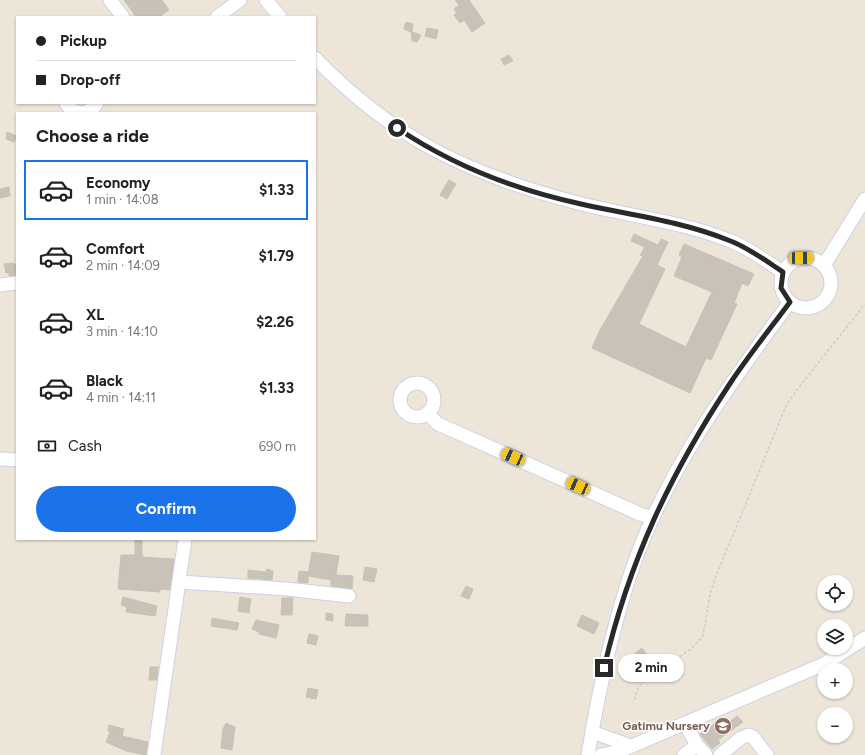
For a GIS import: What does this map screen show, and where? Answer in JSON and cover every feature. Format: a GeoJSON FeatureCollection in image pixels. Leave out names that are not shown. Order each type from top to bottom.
{"type":"FeatureCollection","features":[{"type":"Feature","properties":{"kind":"street"},"geometry":{"type":"LineString","coordinates":[[110,0],[122,16]]}},
{"type":"Feature","properties":{"kind":"street"},"geometry":{"type":"LineString","coordinates":[[218,16],[240,0]]}},
{"type":"Feature","properties":{"kind":"street"},"geometry":{"type":"LineString","coordinates":[[266,0],[279,16]]}},
{"type":"Feature","properties":{"kind":"street"},"geometry":{"type":"LineString","coordinates":[[316,59],[342,86],[371,110],[410,137],[447,158],[487,176],[579,204],[694,228],[722,238],[758,256],[783,272]]}},
{"type":"Feature","properties":{"kind":"street"},"geometry":{"type":"LineString","coordinates":[[67,104],[72,110],[79,112]]}},
{"type":"Feature","properties":{"kind":"street"},"geometry":{"type":"LineString","coordinates":[[86,112],[93,109],[96,104]]}},
{"type":"Feature","properties":{"kind":"street"},"geometry":{"type":"LineString","coordinates":[[824,265],[865,199]]}},
{"type":"Feature","properties":{"kind":"street"},"geometry":{"type":"LineString","coordinates":[[801,258],[818,260],[829,272],[830,289],[827,296],[821,303],[805,308],[797,306],[790,302],[781,288],[783,272],[787,265],[801,258]]}},
{"type":"Feature","properties":{"kind":"street"},"geometry":{"type":"LineString","coordinates":[[0,285],[16,283]]}},
{"type":"Feature","properties":{"kind":"street"},"geometry":{"type":"LineString","coordinates":[[588,755],[598,693],[610,644],[637,557],[653,518],[696,438],[731,381],[790,302]]}},
{"type":"Feature","properties":{"kind":"street"},"geometry":{"type":"LineString","coordinates":[[427,413],[438,424],[640,514],[653,518]]}},
{"type":"Feature","properties":{"kind":"street"},"geometry":{"type":"LineString","coordinates":[[0,459],[16,460]]}},
{"type":"Feature","properties":{"kind":"street"},"geometry":{"type":"LineString","coordinates":[[154,755],[185,540]]}},
{"type":"Feature","properties":{"kind":"street"},"geometry":{"type":"LineString","coordinates":[[179,582],[287,589],[349,596]]}},
{"type":"Feature","properties":{"kind":"street"},"geometry":{"type":"LineString","coordinates":[[601,755],[620,751],[824,664],[865,638]]}},
{"type":"Feature","properties":{"kind":"street"},"geometry":{"type":"LineString","coordinates":[[685,724],[697,745],[706,755]]}},
{"type":"Feature","properties":{"kind":"street"},"geometry":{"type":"LineString","coordinates":[[592,732],[630,746]]}},
{"type":"Feature","properties":{"kind":"street"},"geometry":{"type":"LineString","coordinates":[[720,755],[741,738],[749,734],[767,755]]}},
{"type":"Feature","properties":{"kind":"street"},"geometry":{"type":"LineString","coordinates":[[684,755],[697,745]]}},
{"type":"Feature","properties":{"kind":"path"},"geometry":{"type":"LineString","coordinates":[[634,700],[636,692],[641,684],[691,649],[703,636],[710,594],[716,576],[786,406],[796,391],[865,304]]}},
{"type":"Feature","properties":{"kind":"building"},"geometry":{"type":"Polygon","coordinates":[[[124,0],[162,0],[169,10],[160,16],[135,16],[124,0]]]}},
{"type":"Feature","properties":{"kind":"building"},"geometry":{"type":"Polygon","coordinates":[[[455,0],[469,0],[485,23],[472,32],[464,20],[460,23],[454,15],[457,13],[454,9],[459,5],[455,0]]]}},
{"type":"Feature","properties":{"kind":"building"},"geometry":{"type":"Polygon","coordinates":[[[407,22],[413,24],[412,32],[421,35],[417,42],[412,41],[411,32],[404,29],[407,22]]]}},
{"type":"Feature","properties":{"kind":"building"},"geometry":{"type":"Polygon","coordinates":[[[427,28],[438,30],[436,39],[425,36],[427,28]]]}},
{"type":"Feature","properties":{"kind":"building"},"geometry":{"type":"Polygon","coordinates":[[[509,55],[513,61],[504,65],[501,59],[509,55]]]}},
{"type":"Feature","properties":{"kind":"building"},"geometry":{"type":"Polygon","coordinates":[[[7,132],[16,136],[14,142],[6,139],[7,132]]]}},
{"type":"Feature","properties":{"kind":"building"},"geometry":{"type":"Polygon","coordinates":[[[449,180],[456,184],[447,199],[440,195],[449,180]]]}},
{"type":"Feature","properties":{"kind":"building"},"geometry":{"type":"Polygon","coordinates":[[[9,187],[10,196],[0,198],[0,189],[9,187]]]}},
{"type":"Feature","properties":{"kind":"building"},"geometry":{"type":"Polygon","coordinates":[[[634,234],[658,245],[661,239],[668,242],[657,265],[665,269],[639,324],[686,347],[712,292],[674,276],[682,257],[679,255],[684,244],[754,274],[748,286],[742,283],[734,303],[737,304],[711,360],[706,358],[690,393],[592,348],[600,330],[643,256],[640,255],[645,247],[631,241],[634,234]]]}},
{"type":"Feature","properties":{"kind":"building"},"geometry":{"type":"Polygon","coordinates":[[[13,263],[16,264],[16,275],[9,276],[9,273],[6,273],[4,264],[13,263]]]}},
{"type":"Feature","properties":{"kind":"building"},"geometry":{"type":"Polygon","coordinates":[[[135,540],[142,540],[142,557],[174,559],[170,590],[160,589],[160,592],[118,589],[121,555],[135,555],[135,540]]]}},
{"type":"Feature","properties":{"kind":"building"},"geometry":{"type":"Polygon","coordinates":[[[312,552],[339,556],[336,575],[353,576],[352,589],[331,586],[331,580],[308,576],[312,552]]]}},
{"type":"Feature","properties":{"kind":"building"},"geometry":{"type":"Polygon","coordinates":[[[365,567],[377,569],[374,582],[363,580],[365,567]]]}},
{"type":"Feature","properties":{"kind":"building"},"geometry":{"type":"Polygon","coordinates":[[[267,569],[273,571],[272,580],[248,578],[248,570],[266,572],[267,569]]]}},
{"type":"Feature","properties":{"kind":"building"},"geometry":{"type":"Polygon","coordinates":[[[299,571],[308,572],[308,583],[298,582],[299,571]]]}},
{"type":"Feature","properties":{"kind":"building"},"geometry":{"type":"Polygon","coordinates":[[[466,586],[473,589],[469,599],[461,596],[466,586]]]}},
{"type":"Feature","properties":{"kind":"building"},"geometry":{"type":"Polygon","coordinates":[[[123,597],[157,606],[155,616],[126,612],[127,607],[121,605],[123,597]]]}},
{"type":"Feature","properties":{"kind":"building"},"geometry":{"type":"Polygon","coordinates":[[[240,597],[251,599],[249,613],[238,611],[240,597]]]}},
{"type":"Feature","properties":{"kind":"building"},"geometry":{"type":"Polygon","coordinates":[[[282,598],[293,598],[292,615],[281,615],[282,598]]]}},
{"type":"Feature","properties":{"kind":"building"},"geometry":{"type":"Polygon","coordinates":[[[326,613],[333,614],[333,621],[326,620],[326,613]]]}},
{"type":"Feature","properties":{"kind":"building"},"geometry":{"type":"Polygon","coordinates":[[[346,614],[368,615],[368,626],[345,626],[346,614]]]}},
{"type":"Feature","properties":{"kind":"building"},"geometry":{"type":"Polygon","coordinates":[[[582,615],[599,623],[594,634],[577,626],[582,615]]]}},
{"type":"Feature","properties":{"kind":"building"},"geometry":{"type":"Polygon","coordinates":[[[212,618],[239,623],[237,630],[211,626],[212,618]]]}},
{"type":"Feature","properties":{"kind":"building"},"geometry":{"type":"Polygon","coordinates":[[[256,620],[279,625],[276,638],[259,634],[259,632],[252,629],[256,620]]]}},
{"type":"Feature","properties":{"kind":"building"},"geometry":{"type":"Polygon","coordinates":[[[309,634],[318,636],[316,645],[307,643],[309,634]]]}},
{"type":"Feature","properties":{"kind":"building"},"geometry":{"type":"Polygon","coordinates":[[[642,648],[650,659],[641,666],[633,655],[642,648]]]}},
{"type":"Feature","properties":{"kind":"building"},"geometry":{"type":"Polygon","coordinates":[[[150,667],[158,667],[157,680],[149,680],[150,667]]]}},
{"type":"Feature","properties":{"kind":"building"},"geometry":{"type":"Polygon","coordinates":[[[308,688],[318,690],[316,699],[306,697],[308,688]]]}},
{"type":"Feature","properties":{"kind":"building"},"geometry":{"type":"Polygon","coordinates":[[[737,716],[743,722],[718,740],[720,743],[712,749],[700,734],[721,719],[726,725],[737,716]]]}},
{"type":"Feature","properties":{"kind":"building"},"geometry":{"type":"Polygon","coordinates":[[[226,723],[235,727],[232,750],[221,748],[223,729],[226,723]]]}},
{"type":"Feature","properties":{"kind":"building"},"geometry":{"type":"Polygon","coordinates":[[[109,725],[124,729],[122,736],[148,742],[146,755],[126,751],[106,742],[110,732],[108,731],[109,725]]]}},
{"type":"Feature","properties":{"kind":"place","name":"Gatimu Nursery"},"geometry":{"type":"Point","coordinates":[723,726]}},
{"type":"Feature","properties":{"kind":"route"},"geometry":{"type":"LineString","coordinates":[[397,128],[447,158],[487,176],[579,204],[694,228],[729,240],[783,272],[781,288],[784,296],[790,302],[731,381],[674,476],[653,518],[637,557],[625,591],[604,668]]}}]}
